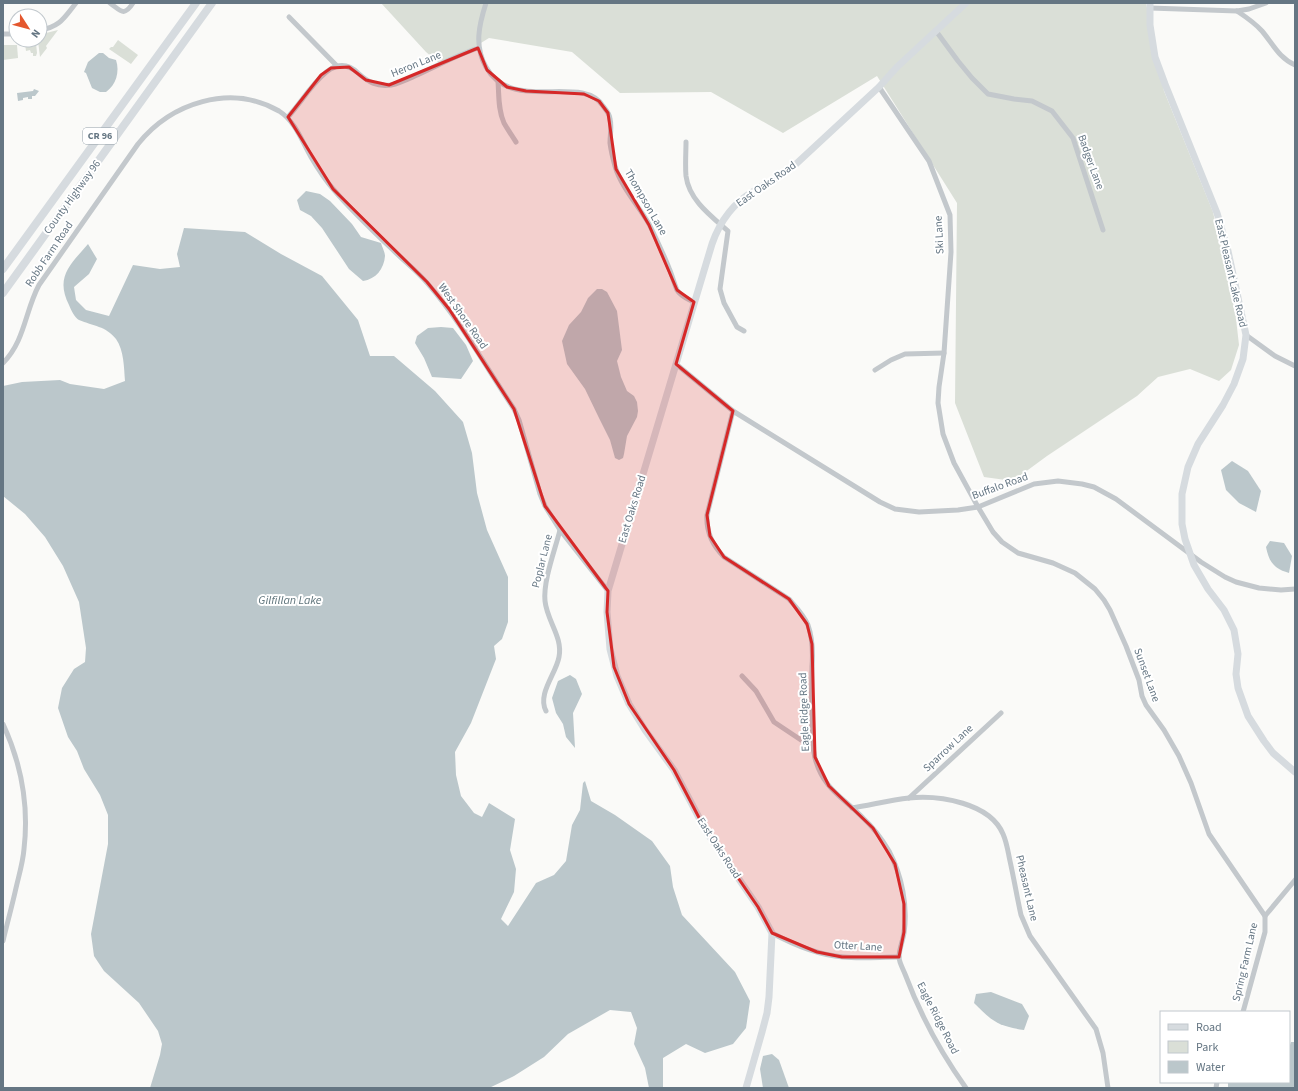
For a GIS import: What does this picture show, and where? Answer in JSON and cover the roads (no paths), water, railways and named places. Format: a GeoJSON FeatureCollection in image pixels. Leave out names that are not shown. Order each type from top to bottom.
{"type":"FeatureCollection","features":[{"type":"Feature","properties":{"kind":"main road","name":"County Highway 96"},"geometry":{"type":"LineString","coordinates":[[3,269],[196,3]]}},
{"type":"Feature","properties":{"kind":"main road","name":"County Highway 96"},"geometry":{"type":"LineString","coordinates":[[3,293],[211,3]]}},
{"type":"Feature","properties":{"kind":"street"},"geometry":{"type":"LineString","coordinates":[[48,29],[57,25],[76,3]]}},
{"type":"Feature","properties":{"kind":"street"},"geometry":{"type":"LineString","coordinates":[[110,3],[124,12],[128,11],[133,3]]}},
{"type":"Feature","properties":{"kind":"street","name":"Thompson Lane"},"geometry":{"type":"LineString","coordinates":[[486,3],[481,18],[478,48],[487,70],[498,81],[516,90],[526,92],[578,92],[592,96],[599,101],[610,118],[610,144],[612,157],[621,180],[640,207],[669,268],[677,290],[684,298],[694,302]]}},
{"type":"Feature","properties":{"kind":"street","name":"East Oaks Road"},"geometry":{"type":"LineString","coordinates":[[772,933],[758,906],[706,832],[674,770],[636,718],[628,704],[617,676],[610,649],[607,612],[608,590],[694,302],[712,244],[720,224],[734,206],[743,198],[771,182],[795,165],[966,3]]}},
{"type":"Feature","properties":{"kind":"street"},"geometry":{"type":"LineString","coordinates":[[1150,5],[1237,11],[1249,9],[1266,3]]}},
{"type":"Feature","properties":{"kind":"street","name":"East Pleasant Lake Road"},"geometry":{"type":"LineString","coordinates":[[1150,5],[1150,31],[1155,57],[1164,84],[1217,213],[1228,251],[1246,335],[1243,359],[1234,384],[1192,456],[1184,482],[1181,509],[1182,524],[1190,553],[1200,578],[1224,610],[1234,630],[1238,654],[1236,674],[1238,688],[1248,716],[1264,742],[1295,772]]}},
{"type":"Feature","properties":{"kind":"street"},"geometry":{"type":"LineString","coordinates":[[1237,11],[1262,32],[1279,54],[1295,65]]}},
{"type":"Feature","properties":{"kind":"street","name":"Heron Lane"},"geometry":{"type":"LineString","coordinates":[[289,17],[337,66],[348,67],[373,83],[389,85],[404,81],[478,48]]}},
{"type":"Feature","properties":{"kind":"street","name":"Badger Lane"},"geometry":{"type":"LineString","coordinates":[[936,31],[972,78],[988,94],[1032,101],[1052,111],[1073,138],[1103,230]]}},
{"type":"Feature","properties":{"kind":"street"},"geometry":{"type":"LineString","coordinates":[[288,118],[322,75],[331,68],[337,66]]}},
{"type":"Feature","properties":{"kind":"street"},"geometry":{"type":"LineString","coordinates":[[498,81],[501,114],[516,142]]}},
{"type":"Feature","properties":{"kind":"street","name":"Ski Lane"},"geometry":{"type":"LineString","coordinates":[[879,87],[929,161],[950,216],[951,252],[944,353],[938,403],[943,434],[954,463],[978,507]]}},
{"type":"Feature","properties":{"kind":"street","name":"Robb Farm Road"},"geometry":{"type":"LineString","coordinates":[[3,363],[13,350],[24,330],[32,301],[39,285],[138,144],[153,128],[164,119],[186,107],[200,102],[220,98],[239,98],[255,101],[266,105],[288,118]]}},
{"type":"Feature","properties":{"kind":"street","name":"West Shore Road"},"geometry":{"type":"LineString","coordinates":[[288,118],[312,158],[337,193],[427,282],[449,309],[516,412],[523,431],[540,494],[551,518],[608,590]]}},
{"type":"Feature","properties":{"kind":"street"},"geometry":{"type":"LineString","coordinates":[[686,142],[686,175],[691,192],[698,203],[728,231],[720,281],[721,297],[737,327],[744,332]]}},
{"type":"Feature","properties":{"kind":"street"},"geometry":{"type":"LineString","coordinates":[[1246,335],[1275,356],[1295,366]]}},
{"type":"Feature","properties":{"kind":"street"},"geometry":{"type":"LineString","coordinates":[[875,370],[904,354],[944,353]]}},
{"type":"Feature","properties":{"kind":"street","name":"Buffalo Road"},"geometry":{"type":"LineString","coordinates":[[676,364],[733,411],[880,502],[895,509],[919,512],[978,507],[1034,484],[1058,481],[1082,484],[1100,490],[1116,498],[1212,570],[1236,582],[1270,590],[1295,589]]}},
{"type":"Feature","properties":{"kind":"street","name":"Eagle Ridge Road"},"geometry":{"type":"LineString","coordinates":[[733,411],[707,515],[707,527],[713,543],[724,557],[788,598],[796,606],[807,624],[812,644],[813,743],[815,757],[823,778],[837,796],[868,822],[889,851],[900,878],[905,918],[899,957],[909,984],[927,1023],[966,1088]]}},
{"type":"Feature","properties":{"kind":"street","name":"Sunset Lane"},"geometry":{"type":"LineString","coordinates":[[978,507],[993,532],[1010,548],[1018,553],[1064,568],[1075,574],[1094,589],[1104,600],[1126,646],[1146,705],[1164,730],[1179,756],[1191,783],[1209,834],[1265,916]]}},
{"type":"Feature","properties":{"kind":"street","name":"Poplar Lane"},"geometry":{"type":"LineString","coordinates":[[546,711],[544,706],[544,696],[557,663],[560,648],[547,611],[544,594],[545,585],[560,530]]}},
{"type":"Feature","properties":{"kind":"street"},"geometry":{"type":"LineString","coordinates":[[742,676],[756,691],[774,722],[801,740],[813,743]]}},
{"type":"Feature","properties":{"kind":"street","name":"Sparrow Lane"},"geometry":{"type":"LineString","coordinates":[[909,798],[1001,713]]}},
{"type":"Feature","properties":{"kind":"street"},"geometry":{"type":"LineString","coordinates":[[3,724],[20,771],[25,811],[23,858],[3,941]]}},
{"type":"Feature","properties":{"kind":"street","name":"Pheasant Lane"},"geometry":{"type":"LineString","coordinates":[[852,808],[909,798],[931,798],[969,805],[986,813],[998,826],[1006,842],[1020,915],[1024,926],[1096,1029],[1103,1053],[1108,1088]]}},
{"type":"Feature","properties":{"kind":"street","name":"Spring Farm Lane"},"geometry":{"type":"LineString","coordinates":[[1243,1011],[1265,932],[1265,916],[1295,880]]}},
{"type":"Feature","properties":{"kind":"street"},"geometry":{"type":"LineString","coordinates":[[746,1088],[767,1013],[772,933]]}},
{"type":"Feature","properties":{"kind":"street","name":"Otter Lane"},"geometry":{"type":"LineString","coordinates":[[772,933],[817,952],[842,957],[899,957]]}},
{"type":"Feature","properties":{"kind":"water"},"geometry":{"type":"Polygon","coordinates":[[[99,53],[103,53],[109,58],[116,60],[118,69],[115,82],[106,92],[100,92],[92,88],[86,73],[84,72],[88,62],[99,53]]]}},
{"type":"Feature","properties":{"kind":"water"},"geometry":{"type":"Polygon","coordinates":[[[34,89],[39,91],[35,96],[32,96],[32,99],[28,99],[28,97],[18,101],[17,93],[33,91],[34,89]]]}},
{"type":"Feature","properties":{"kind":"water"},"geometry":{"type":"Polygon","coordinates":[[[306,191],[320,194],[330,201],[352,224],[361,237],[381,243],[385,254],[384,261],[381,269],[375,276],[363,281],[349,269],[322,228],[311,216],[300,210],[297,200],[306,191]]]}},
{"type":"Feature","properties":{"kind":"water","name":"Gilfillan Lake"},"geometry":{"type":"Polygon","coordinates":[[[184,228],[245,232],[281,254],[322,276],[358,320],[370,356],[394,356],[435,391],[463,422],[472,453],[477,493],[487,530],[508,577],[508,622],[502,639],[494,646],[496,659],[471,723],[455,752],[456,775],[461,796],[474,813],[482,817],[489,803],[515,819],[510,850],[516,869],[514,892],[501,919],[508,926],[536,883],[554,875],[566,861],[572,825],[580,810],[583,783],[585,781],[591,801],[615,815],[652,841],[670,866],[673,887],[682,915],[735,972],[750,1001],[746,1028],[733,1044],[705,1053],[686,1044],[663,1058],[663,1088],[649,1088],[645,1068],[634,1044],[637,1028],[631,1012],[610,1010],[568,1034],[544,1057],[514,1076],[489,1088],[150,1088],[162,1044],[158,1031],[139,1003],[104,971],[94,956],[91,934],[108,844],[108,815],[100,795],[84,769],[77,751],[68,737],[58,708],[62,688],[74,669],[85,662],[86,648],[79,602],[63,566],[45,537],[25,514],[3,496],[3,386],[22,382],[60,380],[70,384],[104,389],[125,381],[121,348],[116,339],[108,331],[79,320],[72,311],[65,295],[64,279],[66,272],[75,258],[88,244],[97,259],[89,274],[74,287],[76,300],[86,310],[109,316],[133,265],[160,269],[180,267],[177,254],[184,228]]]}},
{"type":"Feature","properties":{"kind":"water"},"geometry":{"type":"Polygon","coordinates":[[[597,289],[602,289],[607,292],[617,311],[622,350],[617,361],[621,377],[627,391],[634,396],[637,402],[637,417],[627,436],[623,458],[619,460],[615,458],[610,440],[585,389],[567,364],[562,341],[569,325],[581,312],[588,298],[597,289]]]}},
{"type":"Feature","properties":{"kind":"water"},"geometry":{"type":"Polygon","coordinates":[[[428,328],[453,328],[466,345],[473,361],[461,379],[432,377],[424,358],[415,343],[417,336],[428,328]]]}},
{"type":"Feature","properties":{"kind":"water"},"geometry":{"type":"Polygon","coordinates":[[[1232,461],[1248,471],[1261,491],[1256,512],[1239,503],[1226,490],[1221,470],[1232,461]]]}},
{"type":"Feature","properties":{"kind":"water"},"geometry":{"type":"Polygon","coordinates":[[[1270,541],[1284,543],[1292,556],[1289,573],[1276,567],[1271,561],[1266,547],[1270,541]]]}},
{"type":"Feature","properties":{"kind":"water"},"geometry":{"type":"Polygon","coordinates":[[[570,675],[576,679],[582,694],[573,713],[575,748],[566,737],[563,724],[556,713],[552,698],[558,681],[570,675]]]}},
{"type":"Feature","properties":{"kind":"water"},"geometry":{"type":"Polygon","coordinates":[[[991,992],[1022,1004],[1029,1016],[1024,1030],[1007,1027],[996,1022],[974,1003],[976,994],[991,992]]]}},
{"type":"Feature","properties":{"kind":"water"},"geometry":{"type":"Polygon","coordinates":[[[1291,1042],[1295,1042],[1295,1088],[1228,1087],[1228,1083],[1290,1083],[1291,1042]]]}},
{"type":"Feature","properties":{"kind":"water"},"geometry":{"type":"Polygon","coordinates":[[[772,1054],[779,1060],[789,1088],[763,1088],[760,1069],[763,1056],[772,1054]]]}}]}
